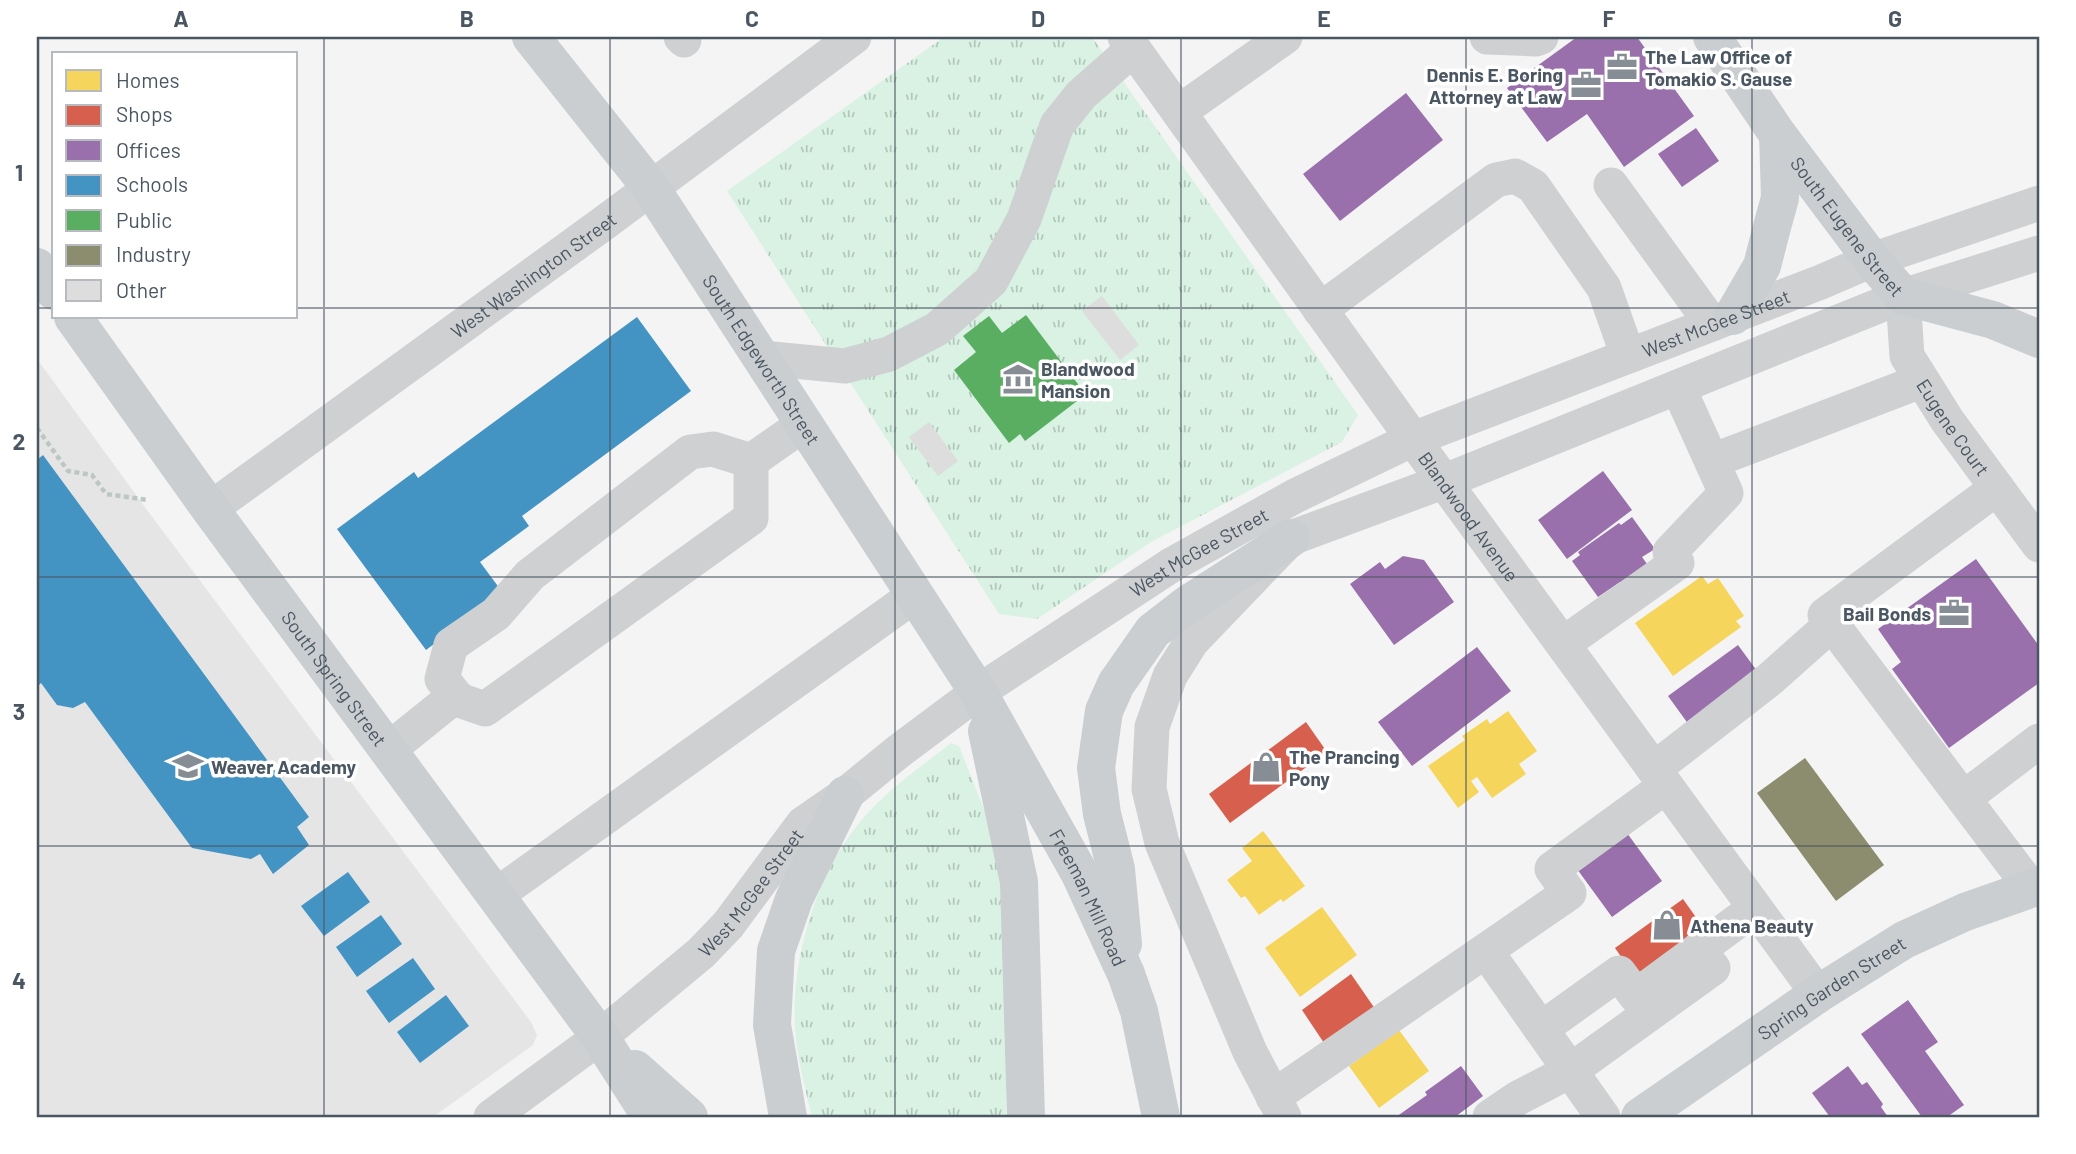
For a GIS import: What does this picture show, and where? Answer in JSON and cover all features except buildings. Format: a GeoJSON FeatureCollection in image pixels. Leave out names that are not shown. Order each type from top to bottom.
{"type":"FeatureCollection","features":[{"type":"Feature","properties":{"kind":"main road","name":"South Edgeworth Street"},"geometry":{"type":"LineString","coordinates":[[531,37],[651,188],[978,692]]}},
{"type":"Feature","properties":{"kind":"main road","name":"South Eugene Street"},"geometry":{"type":"LineString","coordinates":[[1712,37],[1778,135],[1872,260],[1903,296],[1993,320],[2039,339]]}},
{"type":"Feature","properties":{"kind":"main road"},"geometry":{"type":"LineString","coordinates":[[1722,320],[1762,266],[1780,198],[1778,135]]}},
{"type":"Feature","properties":{"kind":"main road"},"geometry":{"type":"LineString","coordinates":[[37,267],[52,289]]}},
{"type":"Feature","properties":{"kind":"main road","name":"South Spring Street"},"geometry":{"type":"LineString","coordinates":[[74,318],[210,509],[600,1037]]}},
{"type":"Feature","properties":{"kind":"main road"},"geometry":{"type":"LineString","coordinates":[[1126,974],[1116,869],[1102,814],[1096,768],[1104,711],[1116,684],[1153,631],[1188,604],[1291,538]]}},
{"type":"Feature","properties":{"kind":"main road"},"geometry":{"type":"LineString","coordinates":[[978,692],[1019,882],[1026,1117]]}},
{"type":"Feature","properties":{"kind":"main road","name":"Freeman Mill Road"},"geometry":{"type":"LineString","coordinates":[[978,692],[1080,874],[1126,974],[1139,1011],[1161,1117]]}},
{"type":"Feature","properties":{"kind":"main road"},"geometry":{"type":"LineString","coordinates":[[788,1117],[772,1026],[776,951],[794,900],[845,795]]}},
{"type":"Feature","properties":{"kind":"main road","name":"Spring Garden Street"},"geometry":{"type":"LineString","coordinates":[[1640,1117],[1818,994],[1904,940],[1965,912],[2035,887]]}},
{"type":"Feature","properties":{"kind":"main road"},"geometry":{"type":"LineString","coordinates":[[600,1037],[651,1117]]}},
{"type":"Feature","properties":{"kind":"main road"},"geometry":{"type":"LineString","coordinates":[[600,1037],[689,1117]]}},
{"type":"Feature","properties":{"kind":"street","name":"West Washington Street"},"geometry":{"type":"LineString","coordinates":[[210,509],[854,37]]}},
{"type":"Feature","properties":{"kind":"street"},"geometry":{"type":"LineString","coordinates":[[1179,112],[1285,37]]}},
{"type":"Feature","properties":{"kind":"street"},"geometry":{"type":"LineString","coordinates":[[1487,37],[1541,37]]}},
{"type":"Feature","properties":{"kind":"street"},"geometry":{"type":"LineString","coordinates":[[762,358],[845,366],[889,354],[937,329],[991,281],[1024,219],[1057,125],[1129,43]]}},
{"type":"Feature","properties":{"kind":"street","name":"Blandwood Avenue"},"geometry":{"type":"LineString","coordinates":[[1129,43],[1413,439],[1818,994]]}},
{"type":"Feature","properties":{"kind":"street"},"geometry":{"type":"LineString","coordinates":[[1320,310],[1496,180],[1515,176],[1533,186],[1604,288],[1628,356]]}},
{"type":"Feature","properties":{"kind":"street"},"geometry":{"type":"LineString","coordinates":[[1611,185],[1722,320]]}},
{"type":"Feature","properties":{"kind":"street","name":"West McGee Street"},"geometry":{"type":"LineString","coordinates":[[491,1117],[600,1037],[701,953],[728,925],[803,824],[845,795],[978,692],[1173,564],[1296,496],[1413,439],[1872,260],[2039,203]]}},
{"type":"Feature","properties":{"kind":"street","name":"West McGee Street"},"geometry":{"type":"LineString","coordinates":[[1291,538],[1444,481],[1903,296],[2039,253]]}},
{"type":"Feature","properties":{"kind":"street","name":"Eugene Court"},"geometry":{"type":"LineString","coordinates":[[1903,296],[1907,356],[1947,420],[2039,545]]}},
{"type":"Feature","properties":{"kind":"street"},"geometry":{"type":"LineString","coordinates":[[1712,461],[1922,381]]}},
{"type":"Feature","properties":{"kind":"street"},"geometry":{"type":"LineString","coordinates":[[1563,644],[1677,563],[1670,552],[1726,493],[1678,387]]}},
{"type":"Feature","properties":{"kind":"street"},"geometry":{"type":"LineString","coordinates":[[751,461],[804,424]]}},
{"type":"Feature","properties":{"kind":"street"},"geometry":{"type":"LineString","coordinates":[[713,449],[751,461],[751,518],[485,709],[459,700],[442,679],[451,645],[496,614],[530,575],[690,452],[713,449]]}},
{"type":"Feature","properties":{"kind":"street"},"geometry":{"type":"LineString","coordinates":[[1997,488],[1825,615],[2035,887]]}},
{"type":"Feature","properties":{"kind":"street"},"geometry":{"type":"LineString","coordinates":[[1291,538],[1192,641],[1171,676],[1152,727],[1149,789],[1162,844],[1250,1052],[1278,1107],[1383,1022],[1569,893],[1552,869],[1660,778],[1833,623]]}},
{"type":"Feature","properties":{"kind":"street"},"geometry":{"type":"LineString","coordinates":[[495,896],[915,595]]}},
{"type":"Feature","properties":{"kind":"street"},"geometry":{"type":"LineString","coordinates":[[388,750],[455,695]]}},
{"type":"Feature","properties":{"kind":"street"},"geometry":{"type":"LineString","coordinates":[[1964,798],[2039,741]]}},
{"type":"Feature","properties":{"kind":"street"},"geometry":{"type":"LineString","coordinates":[[1541,1029],[1619,973],[1636,996],[1754,909]]}},
{"type":"Feature","properties":{"kind":"street"},"geometry":{"type":"LineString","coordinates":[[1490,1117],[1518,1098],[1570,1071],[1713,968],[1698,950]]}},
{"type":"Feature","properties":{"kind":"street"},"geometry":{"type":"LineString","coordinates":[[1486,951],[1603,1117]]}},
{"type":"Feature","properties":{"kind":"path"},"geometry":{"type":"LineString","coordinates":[[37,428],[68,471],[92,475],[106,494],[148,500]]}},
{"type":"Feature","properties":{"kind":"shaded area","name":"Weaver Academy"},"geometry":{"type":"Polygon","coordinates":[[[37,359],[531,1022],[537,1035],[533,1045],[433,1117],[37,1117],[37,359]]]}},
{"type":"Feature","properties":{"kind":"green space"},"geometry":{"type":"Polygon","coordinates":[[[944,37],[1092,37],[1358,415],[1342,442],[1151,542],[1037,619],[999,614],[727,191],[944,37]]]}},
{"type":"Feature","properties":{"kind":"green space"},"geometry":{"type":"Polygon","coordinates":[[[951,743],[959,746],[999,847],[1009,908],[1006,1117],[812,1117],[799,1062],[795,1001],[803,944],[821,887],[849,837],[866,815],[896,786],[951,743]]]}},
{"type":"Feature","properties":{"kind":"place","name":"The Law Office of Tomakio S. Gause"},"geometry":{"type":"Point","coordinates":[1622,67]}},
{"type":"Feature","properties":{"kind":"place","name":"Dennis E. Boring Attorney at Law"},"geometry":{"type":"Point","coordinates":[1586,85]}},
{"type":"Feature","properties":{"kind":"place","name":"Blandwood Mansion"},"geometry":{"type":"Point","coordinates":[1018,379]}},
{"type":"Feature","properties":{"kind":"place","name":"Bail Bonds"},"geometry":{"type":"Point","coordinates":[1954,613]}},
{"type":"Feature","properties":{"kind":"place","name":"Weaver Academy"},"geometry":{"type":"Point","coordinates":[188,766]}},
{"type":"Feature","properties":{"kind":"place","name":"The Prancing Pony"},"geometry":{"type":"Point","coordinates":[1266,767]}},
{"type":"Feature","properties":{"kind":"place","name":"Athena Beauty"},"geometry":{"type":"Point","coordinates":[1667,925]}}]}
